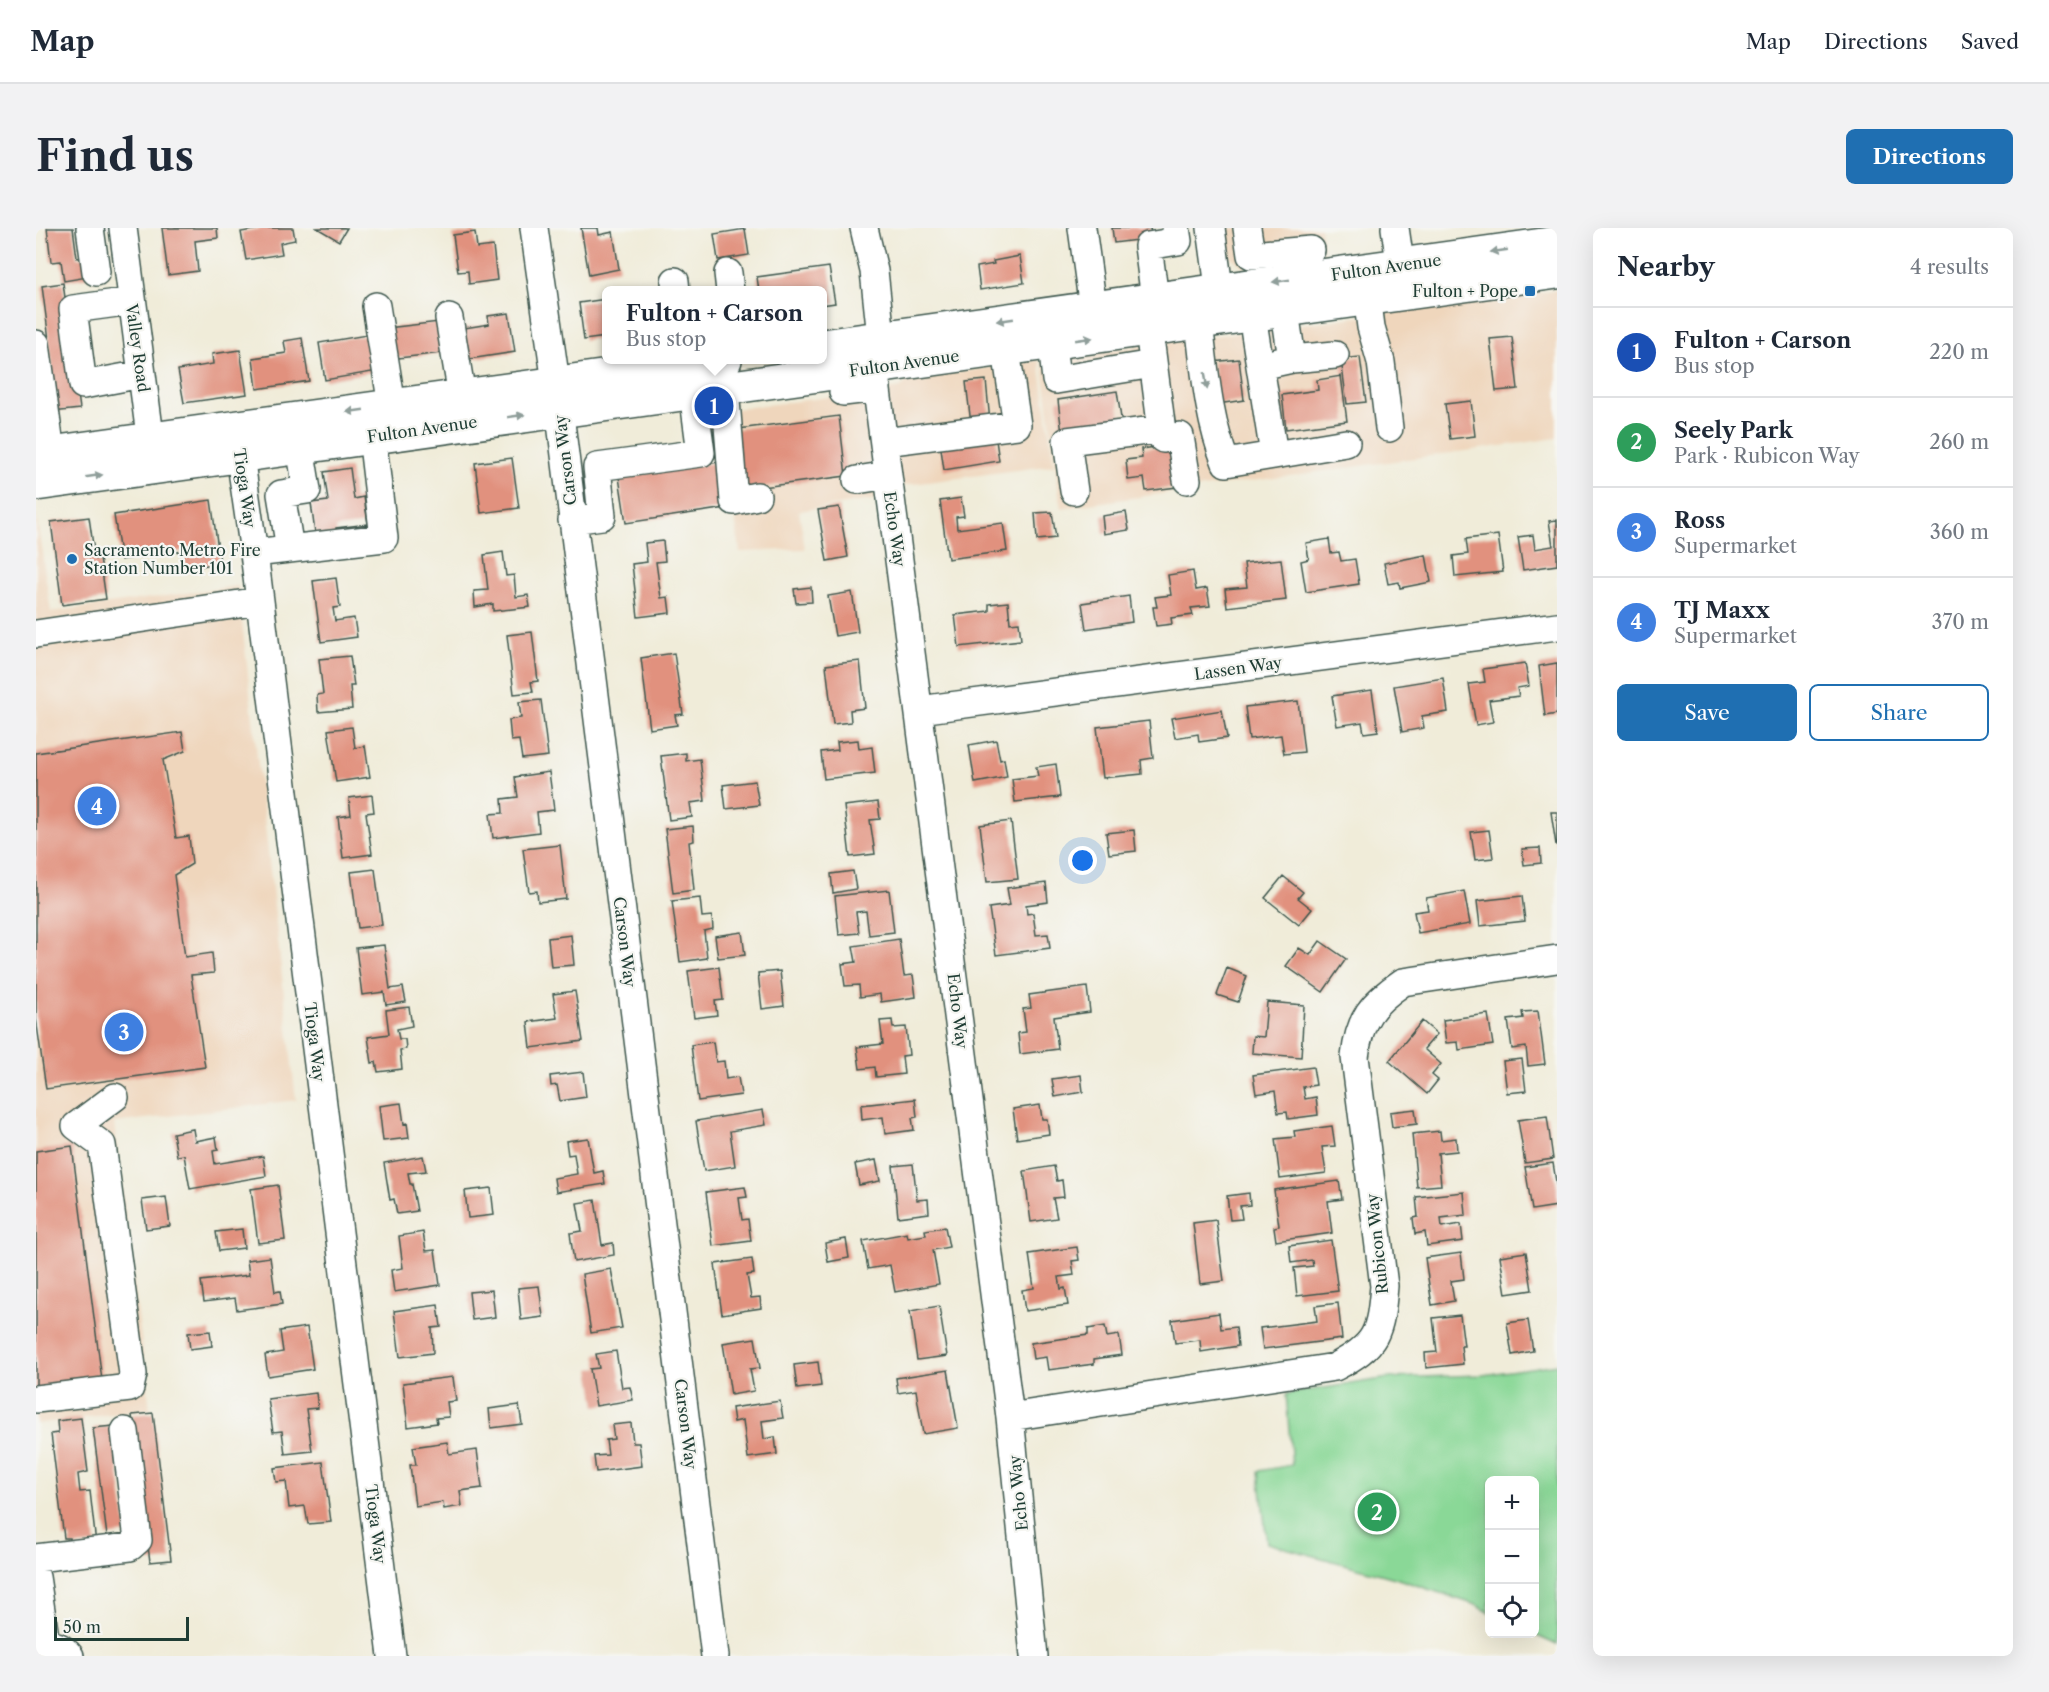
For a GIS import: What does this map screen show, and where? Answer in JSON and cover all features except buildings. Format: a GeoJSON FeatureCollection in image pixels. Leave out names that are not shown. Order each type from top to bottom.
{"type":"FeatureCollection","features":[{"type":"Feature","properties":{"kind":"main road","name":"Fulton Avenue"},"geometry":{"type":"LineString","coordinates":[[1223,312],[1313,265],[1365,285],[1403,279],[1557,243]]}},
{"type":"Feature","properties":{"kind":"main road","name":"Fulton Avenue"},"geometry":{"type":"LineString","coordinates":[[827,348],[877,364],[1093,308],[1152,315],[1285,311],[1313,265]]}},
{"type":"Feature","properties":{"kind":"main road","name":"Fulton Avenue"},"geometry":{"type":"LineString","coordinates":[[1403,279],[1557,272]]}},
{"type":"Feature","properties":{"kind":"main road","name":"Fulton Avenue"},"geometry":{"type":"LineString","coordinates":[[238,441],[300,446],[372,436],[557,397],[715,372],[877,364],[1006,350],[1052,343],[1152,315]]}},
{"type":"Feature","properties":{"kind":"main road","name":"Fulton Avenue"},"geometry":{"type":"LineString","coordinates":[[36,484],[152,453],[238,441],[392,406],[462,396],[557,397]]}},
{"type":"Feature","properties":{"kind":"main road","name":"Fulton Avenue"},"geometry":{"type":"LineString","coordinates":[[44,454],[152,453]]}},
{"type":"Feature","properties":{"kind":"street"},"geometry":{"type":"LineString","coordinates":[[90,228],[96,272]]}},
{"type":"Feature","properties":{"kind":"street","name":"Valley Road"},"geometry":{"type":"LineString","coordinates":[[123,228],[152,453]]}},
{"type":"Feature","properties":{"kind":"street","name":"Carson Way"},"geometry":{"type":"LineString","coordinates":[[534,228],[538,305],[557,397],[715,1656]]}},
{"type":"Feature","properties":{"kind":"street","name":"Echo Way"},"geometry":{"type":"LineString","coordinates":[[864,228],[874,271],[877,364],[884,442],[1010,1417],[1034,1656]]}},
{"type":"Feature","properties":{"kind":"street"},"geometry":{"type":"LineString","coordinates":[[1082,228],[1093,308]]}},
{"type":"Feature","properties":{"kind":"street"},"geometry":{"type":"LineString","coordinates":[[1248,228],[1251,255],[1313,265]]}},
{"type":"Feature","properties":{"kind":"street"},"geometry":{"type":"LineString","coordinates":[[1395,228],[1403,279]]}},
{"type":"Feature","properties":{"kind":"street"},"geometry":{"type":"LineString","coordinates":[[1186,480],[1180,436],[1163,439],[1153,364],[1149,246],[1177,235],[1211,231],[1223,312],[1212,418],[1216,437],[1226,463],[1346,443]]}},
{"type":"Feature","properties":{"kind":"street"},"geometry":{"type":"LineString","coordinates":[[1365,285],[1371,327],[1381,362],[1389,428]]}},
{"type":"Feature","properties":{"kind":"street"},"geometry":{"type":"LineString","coordinates":[[132,301],[73,309],[83,385],[142,374]]}},
{"type":"Feature","properties":{"kind":"street"},"geometry":{"type":"LineString","coordinates":[[376,306],[392,406]]}},
{"type":"Feature","properties":{"kind":"street"},"geometry":{"type":"LineString","coordinates":[[1285,311],[1292,359]]}},
{"type":"Feature","properties":{"kind":"street"},"geometry":{"type":"LineString","coordinates":[[1223,312],[1260,366],[1274,455]]}},
{"type":"Feature","properties":{"kind":"street"},"geometry":{"type":"LineString","coordinates":[[449,318],[462,396]]}},
{"type":"Feature","properties":{"kind":"street"},"geometry":{"type":"LineString","coordinates":[[1052,343],[1056,380],[1153,364]]}},
{"type":"Feature","properties":{"kind":"street"},"geometry":{"type":"LineString","coordinates":[[36,344],[44,454]]}},
{"type":"Feature","properties":{"kind":"street"},"geometry":{"type":"LineString","coordinates":[[884,442],[1017,425],[1006,350]]}},
{"type":"Feature","properties":{"kind":"street"},"geometry":{"type":"LineString","coordinates":[[1260,366],[1292,359],[1335,355]]}},
{"type":"Feature","properties":{"kind":"street"},"geometry":{"type":"LineString","coordinates":[[843,392],[877,364]]}},
{"type":"Feature","properties":{"kind":"street"},"geometry":{"type":"LineString","coordinates":[[715,372],[734,501],[758,496]]}},
{"type":"Feature","properties":{"kind":"street"},"geometry":{"type":"LineString","coordinates":[[572,520],[602,516],[597,467],[700,453],[715,372]]}},
{"type":"Feature","properties":{"kind":"street"},"geometry":{"type":"LineString","coordinates":[[1074,491],[1067,441],[1162,429]]}},
{"type":"Feature","properties":{"kind":"street"},"geometry":{"type":"LineString","coordinates":[[254,553],[384,538],[372,436]]}},
{"type":"Feature","properties":{"kind":"street","name":"Tioga Way"},"geometry":{"type":"LineString","coordinates":[[238,441],[392,1656]]}},
{"type":"Feature","properties":{"kind":"street"},"geometry":{"type":"LineString","coordinates":[[290,549],[281,494],[307,490],[300,446]]}},
{"type":"Feature","properties":{"kind":"street"},"geometry":{"type":"LineString","coordinates":[[857,480],[888,475]]}},
{"type":"Feature","properties":{"kind":"street"},"geometry":{"type":"LineString","coordinates":[[36,634],[260,601]]}},
{"type":"Feature","properties":{"kind":"street","name":"Lassen Way"},"geometry":{"type":"LineString","coordinates":[[919,711],[1557,626]]}},
{"type":"Feature","properties":{"kind":"street","name":"Rubicon Way"},"geometry":{"type":"LineString","coordinates":[[1010,1417],[1335,1367],[1356,1356],[1373,1339],[1381,1314],[1384,1286],[1355,1057],[1358,1035],[1370,1010],[1386,993],[1403,982],[1557,958]]}},
{"type":"Feature","properties":{"kind":"street"},"geometry":{"type":"LineString","coordinates":[[36,1399],[130,1388],[133,1374],[102,1145],[76,1126],[114,1097]]}},
{"type":"Feature","properties":{"kind":"street"},"geometry":{"type":"LineString","coordinates":[[36,1558],[130,1547],[138,1540],[125,1431]]}},
{"type":"Feature","properties":{"kind":"street"},"geometry":{"type":"LineString","coordinates":[[36,1577],[41,1646],[55,1644],[63,1648],[70,1656]]}},
{"type":"Feature","properties":{"kind":"shaded area"},"geometry":{"type":"Polygon","coordinates":[[[1226,228],[1320,228],[1324,255],[1244,267],[1230,256],[1226,228]]]}},
{"type":"Feature","properties":{"kind":"shaded area"},"geometry":{"type":"Polygon","coordinates":[[[1557,290],[1557,438],[1061,508],[1042,359],[1557,290]]]}},
{"type":"Feature","properties":{"kind":"shaded area"},"geometry":{"type":"Polygon","coordinates":[[[1039,360],[1054,465],[876,489],[877,499],[799,511],[805,549],[740,552],[719,411],[901,388],[907,380],[1039,360]]]}},
{"type":"Feature","properties":{"kind":"shaded area"},"geometry":{"type":"Polygon","coordinates":[[[36,514],[51,612],[238,586],[296,1100],[114,1123],[150,1409],[36,1424],[36,514]]]}},
{"type":"Feature","properties":{"kind":"green space"},"geometry":{"type":"Polygon","coordinates":[[[1557,1364],[1557,1645],[1539,1637],[1539,1476],[1485,1476],[1485,1610],[1395,1578],[1267,1543],[1259,1471],[1292,1465],[1286,1394],[1389,1378],[1483,1375],[1557,1364]]]}},
{"type":"Feature","properties":{"kind":"place","name":"Fulton + Pope"},"geometry":{"type":"Point","coordinates":[1530,291]}},
{"type":"Feature","properties":{"kind":"place","name":"Fulton + Carson"},"geometry":{"type":"Point","coordinates":[714,406]}},
{"type":"Feature","properties":{"kind":"place","name":"Sacramento Metro Fire Station Number 101"},"geometry":{"type":"Point","coordinates":[72,559]}},
{"type":"Feature","properties":{"kind":"place","name":"TJ Maxx"},"geometry":{"type":"Point","coordinates":[97,806]}},
{"type":"Feature","properties":{"kind":"place","name":"Ross"},"geometry":{"type":"Point","coordinates":[124,1032]}},
{"type":"Feature","properties":{"kind":"place","name":"Seely Park"},"geometry":{"type":"Point","coordinates":[1377,1512]}}]}
